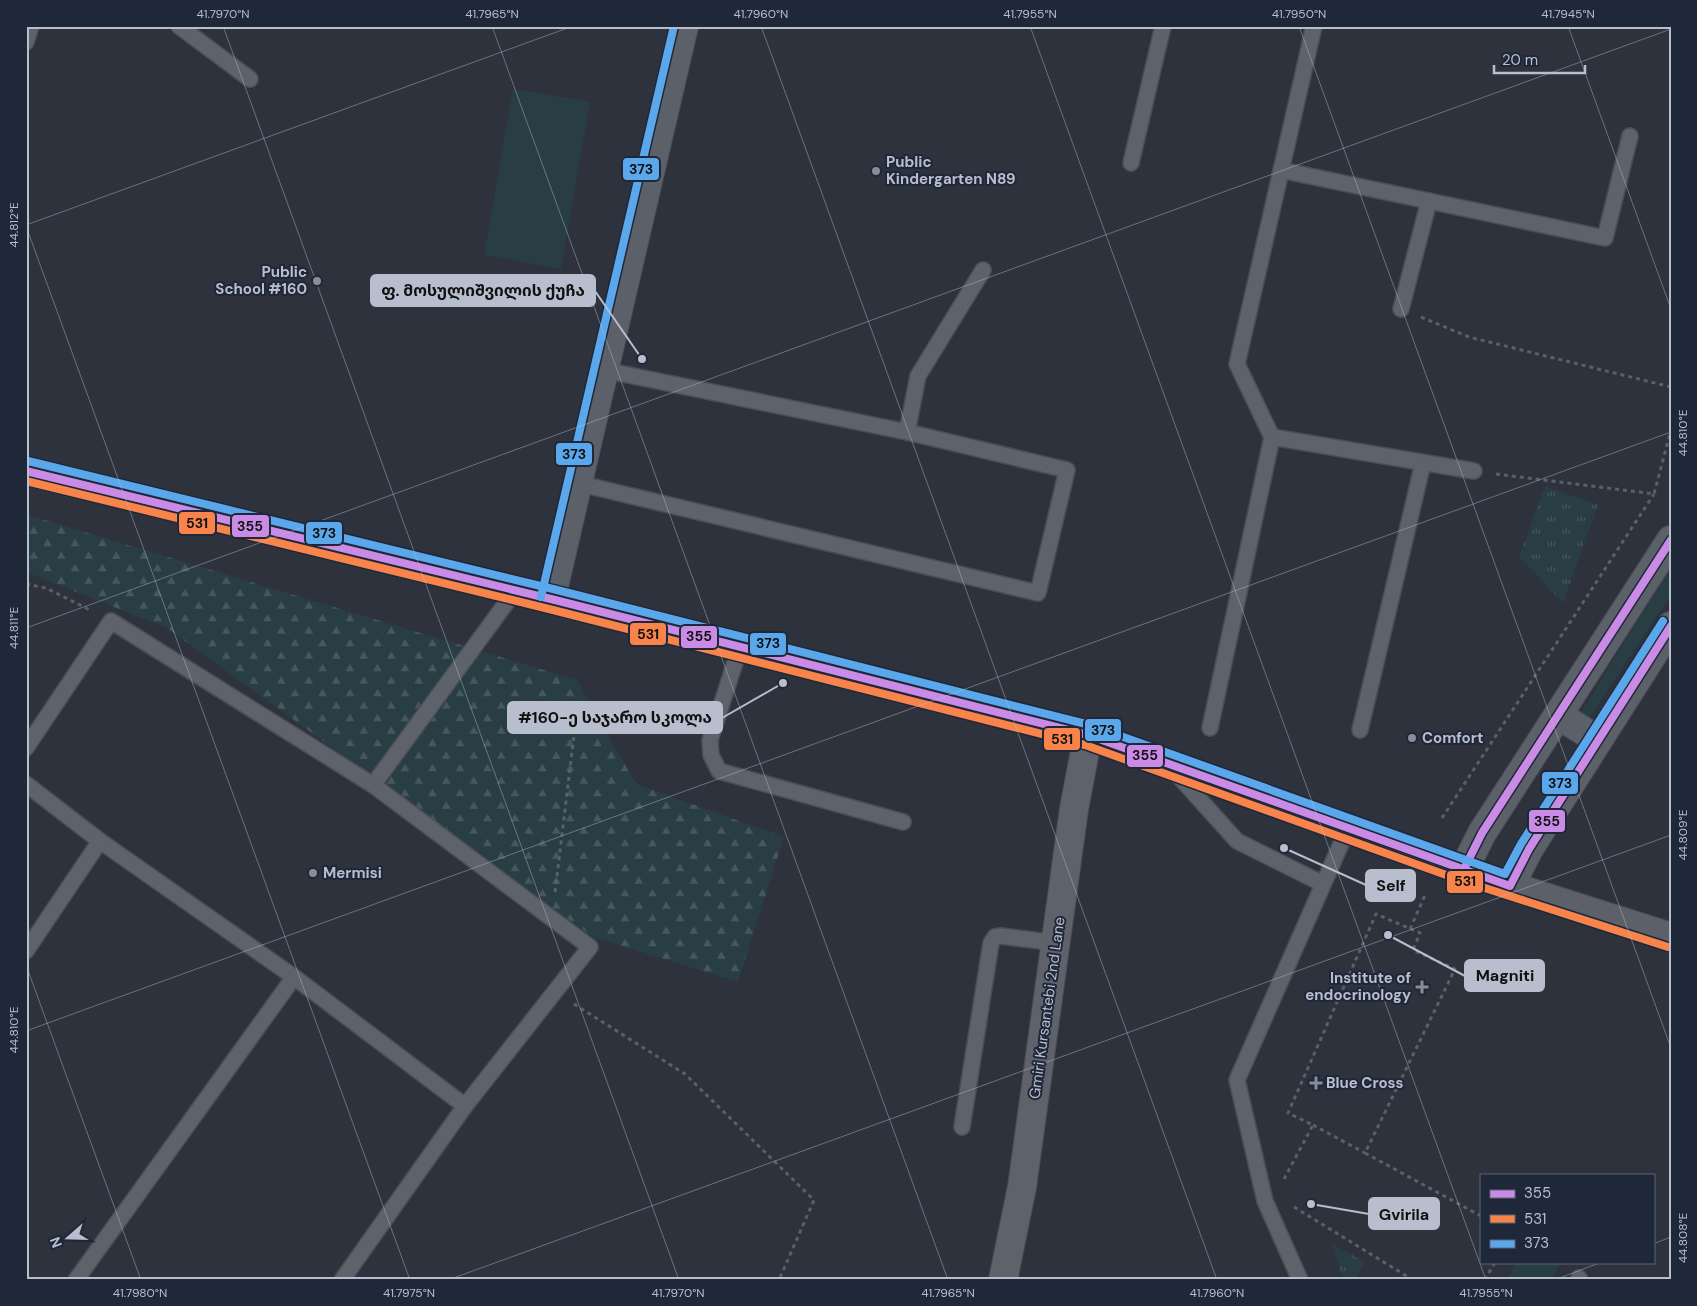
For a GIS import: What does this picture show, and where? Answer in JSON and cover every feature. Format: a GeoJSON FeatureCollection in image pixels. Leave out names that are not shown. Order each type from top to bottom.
{"type":"FeatureCollection","features":[{"type":"Feature","properties":{"kind":"main road"},"geometry":{"type":"LineString","coordinates":[[550,599],[684,26]]}},
{"type":"Feature","properties":{"kind":"main road"},"geometry":{"type":"LineString","coordinates":[[26,471],[550,599],[1088,735],[1463,871],[1671,937]]}},
{"type":"Feature","properties":{"kind":"main road"},"geometry":{"type":"LineString","coordinates":[[1463,871],[1482,833],[1671,540]]}},
{"type":"Feature","properties":{"kind":"main road"},"geometry":{"type":"LineString","coordinates":[[1510,886],[1530,849],[1671,626]]}},
{"type":"Feature","properties":{"kind":"main road"},"geometry":{"type":"LineString","coordinates":[[1558,714],[1598,740]]}},
{"type":"Feature","properties":{"kind":"street","name":"Gmiri Kursantebi 2nd Lane"},"geometry":{"type":"LineString","coordinates":[[1003,1280],[1022,1187],[1074,810],[1088,735]]}},
{"type":"Feature","properties":{"kind":"lane"},"geometry":{"type":"LineString","coordinates":[[26,42],[30,26]]}},
{"type":"Feature","properties":{"kind":"lane"},"geometry":{"type":"LineString","coordinates":[[179,26],[250,79]]}},
{"type":"Feature","properties":{"kind":"lane"},"geometry":{"type":"LineString","coordinates":[[1131,163],[1163,26]]}},
{"type":"Feature","properties":{"kind":"lane"},"geometry":{"type":"LineString","coordinates":[[1210,728],[1272,437],[1237,364],[1314,26]]}},
{"type":"Feature","properties":{"kind":"lane"},"geometry":{"type":"LineString","coordinates":[[1281,170],[1605,238],[1630,136]]}},
{"type":"Feature","properties":{"kind":"lane"},"geometry":{"type":"LineString","coordinates":[[1401,309],[1429,201]]}},
{"type":"Feature","properties":{"kind":"lane"},"geometry":{"type":"LineString","coordinates":[[907,432],[918,376],[984,270]]}},
{"type":"Feature","properties":{"kind":"lane"},"geometry":{"type":"LineString","coordinates":[[577,483],[1038,593],[1067,470],[907,432],[604,370]]}},
{"type":"Feature","properties":{"kind":"lane"},"geometry":{"type":"LineString","coordinates":[[1272,437],[1474,471]]}},
{"type":"Feature","properties":{"kind":"lane"},"geometry":{"type":"LineString","coordinates":[[1360,730],[1423,463]]}},
{"type":"Feature","properties":{"kind":"lane"},"geometry":{"type":"LineString","coordinates":[[373,785],[515,591]]}},
{"type":"Feature","properties":{"kind":"lane"},"geometry":{"type":"LineString","coordinates":[[26,748],[111,621],[373,785],[590,947],[465,1106],[342,1280]]}},
{"type":"Feature","properties":{"kind":"lane"},"geometry":{"type":"LineString","coordinates":[[740,647],[710,740],[711,755],[719,771],[903,822]]}},
{"type":"Feature","properties":{"kind":"lane"},"geometry":{"type":"LineString","coordinates":[[1168,764],[1238,841],[1323,884]]}},
{"type":"Feature","properties":{"kind":"lane"},"geometry":{"type":"LineString","coordinates":[[26,784],[100,841],[294,977],[465,1106]]}},
{"type":"Feature","properties":{"kind":"lane"},"geometry":{"type":"LineString","coordinates":[[1300,1280],[1265,1201],[1238,1080],[1348,828]]}},
{"type":"Feature","properties":{"kind":"lane"},"geometry":{"type":"LineString","coordinates":[[26,951],[100,841]]}},
{"type":"Feature","properties":{"kind":"lane"},"geometry":{"type":"LineString","coordinates":[[962,1127],[991,943],[995,937],[1001,936],[1056,942]]}},
{"type":"Feature","properties":{"kind":"lane"},"geometry":{"type":"LineString","coordinates":[[76,1280],[294,977]]}},
{"type":"Feature","properties":{"kind":"path"},"geometry":{"type":"LineString","coordinates":[[1401,309],[1469,337],[1671,387]]}},
{"type":"Feature","properties":{"kind":"path"},"geometry":{"type":"LineString","coordinates":[[1442,818],[1654,494],[1671,430]]}},
{"type":"Feature","properties":{"kind":"path"},"geometry":{"type":"LineString","coordinates":[[1474,471],[1654,494]]}},
{"type":"Feature","properties":{"kind":"path"},"geometry":{"type":"LineString","coordinates":[[26,584],[46,588],[111,621]]}},
{"type":"Feature","properties":{"kind":"path"},"geometry":{"type":"LineString","coordinates":[[552,917],[576,718]]}},
{"type":"Feature","properties":{"kind":"path"},"geometry":{"type":"LineString","coordinates":[[1410,929],[1426,893]]}},
{"type":"Feature","properties":{"kind":"path"},"geometry":{"type":"LineString","coordinates":[[1365,1153],[1455,969],[1413,950],[1420,933],[1376,914],[1288,1113],[1480,1215]]}},
{"type":"Feature","properties":{"kind":"path"},"geometry":{"type":"LineString","coordinates":[[555,992],[685,1074],[814,1200],[779,1280]]}},
{"type":"Feature","properties":{"kind":"path"},"geometry":{"type":"LineString","coordinates":[[1280,1187],[1312,1125]]}},
{"type":"Feature","properties":{"kind":"path"},"geometry":{"type":"LineString","coordinates":[[1291,1206],[1412,1280]]}},
{"type":"Feature","properties":{"kind":"path"},"geometry":{"type":"LineString","coordinates":[[1485,1280],[1494,1264]]}},
{"type":"Feature","properties":{"kind":"green space"},"geometry":{"type":"Polygon","coordinates":[[[513,89],[590,102],[561,269],[484,255],[513,89]]]}},
{"type":"Feature","properties":{"kind":"green space"},"geometry":{"type":"Polygon","coordinates":[[[1545,486],[1598,505],[1563,603],[1519,557],[1545,486]]]}},
{"type":"Feature","properties":{"kind":"green space"},"geometry":{"type":"Polygon","coordinates":[[[28,515],[577,680],[636,784],[784,837],[738,982],[593,937],[167,628],[26,572],[28,515]]]}},
{"type":"Feature","properties":{"kind":"green space"},"geometry":{"type":"Polygon","coordinates":[[[1671,566],[1671,595],[1589,718],[1581,712],[1671,566]]]}},
{"type":"Feature","properties":{"kind":"green space"},"geometry":{"type":"Polygon","coordinates":[[[1332,1244],[1365,1262],[1355,1280],[1343,1280],[1332,1244]]]}},
{"type":"Feature","properties":{"kind":"green space"},"geometry":{"type":"Polygon","coordinates":[[[1516,1264],[1560,1264],[1551,1280],[1507,1280],[1516,1264]]]}},
{"type":"Feature","properties":{"kind":"transit line","name":"373"},"geometry":{"type":"LineString","coordinates":[[541,597],[674,26]]}},
{"type":"Feature","properties":{"kind":"transit line","name":"373"},"geometry":{"type":"LineString","coordinates":[[28,461],[553,589],[1090,725],[1505,874],[1521,844],[1663,621]]}},
{"type":"Feature","properties":{"kind":"transit line","name":"355"},"geometry":{"type":"LineString","coordinates":[[26,471],[551,599],[1088,735],[1510,886],[1529,849],[1671,626]]}},
{"type":"Feature","properties":{"kind":"transit line","name":"531"},"geometry":{"type":"LineString","coordinates":[[26,481],[549,609],[1085,745],[1460,880],[1668,947]]}},
{"type":"Feature","properties":{"kind":"transit line","name":"355"},"geometry":{"type":"LineString","coordinates":[[1463,871],[1482,833],[1671,540]]}},
{"type":"Feature","properties":{"kind":"place","name":"Public Kindergarten N89"},"geometry":{"type":"Point","coordinates":[876,171]}},
{"type":"Feature","properties":{"kind":"place","name":"Public School #160"},"geometry":{"type":"Point","coordinates":[317,281]}},
{"type":"Feature","properties":{"kind":"place","name":"ფ. მოსულიშვილის ქუჩა"},"geometry":{"type":"Point","coordinates":[642,359]}},
{"type":"Feature","properties":{"kind":"place","name":"#160-ე საჯარო სკოლა"},"geometry":{"type":"Point","coordinates":[783,683]}},
{"type":"Feature","properties":{"kind":"place","name":"Comfort"},"geometry":{"type":"Point","coordinates":[1412,738]}},
{"type":"Feature","properties":{"kind":"place","name":"Self"},"geometry":{"type":"Point","coordinates":[1284,848]}},
{"type":"Feature","properties":{"kind":"place","name":"Mermisi"},"geometry":{"type":"Point","coordinates":[313,873]}},
{"type":"Feature","properties":{"kind":"place","name":"Magniti"},"geometry":{"type":"Point","coordinates":[1388,935]}},
{"type":"Feature","properties":{"kind":"place","name":"Institute of endocrinology"},"geometry":{"type":"Point","coordinates":[1422,987]}},
{"type":"Feature","properties":{"kind":"place","name":"Blue Cross"},"geometry":{"type":"Point","coordinates":[1316,1083]}},
{"type":"Feature","properties":{"kind":"place","name":"Gvirila"},"geometry":{"type":"Point","coordinates":[1311,1204]}}]}
